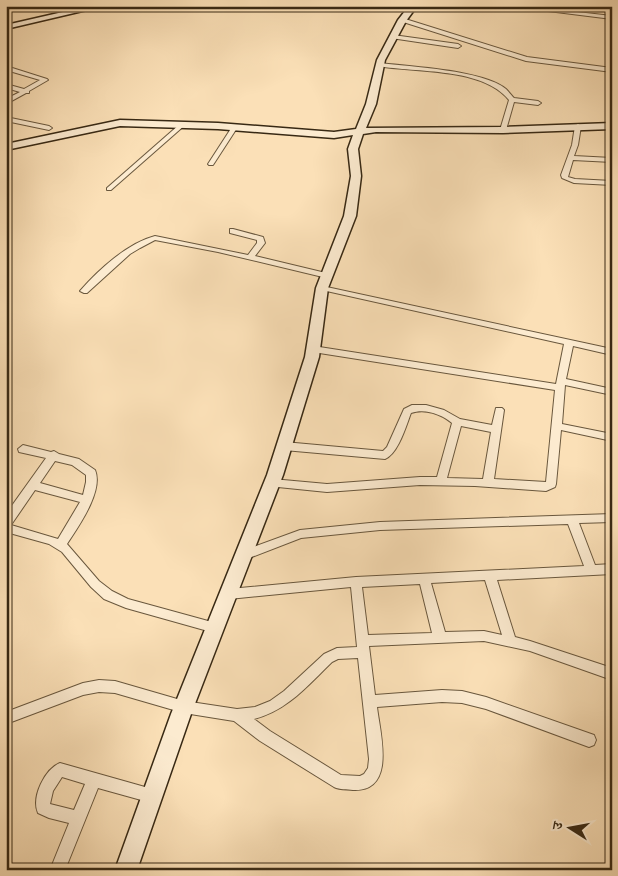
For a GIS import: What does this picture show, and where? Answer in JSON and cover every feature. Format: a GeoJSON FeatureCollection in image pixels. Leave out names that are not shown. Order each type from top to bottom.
{"type":"FeatureCollection","features":[{"type":"Feature","properties":{"kind":"street"},"geometry":{"type":"LineString","coordinates":[[10,25],[90,6]]}},
{"type":"Feature","properties":{"kind":"street"},"geometry":{"type":"LineString","coordinates":[[10,25],[100,6]]}},
{"type":"Feature","properties":{"kind":"street"},"geometry":{"type":"LineString","coordinates":[[126,870],[184,707],[272,483],[313,349],[325,282],[350,216],[356,176],[353,150],[370,104],[380,65],[402,20],[413,6]]}},
{"type":"Feature","properties":{"kind":"street"},"geometry":{"type":"LineString","coordinates":[[510,6],[612,18]]}},
{"type":"Feature","properties":{"kind":"street"},"geometry":{"type":"LineString","coordinates":[[586,15],[591,8]]}},
{"type":"Feature","properties":{"kind":"street"},"geometry":{"type":"LineString","coordinates":[[402,20],[526,59],[612,70]]}},
{"type":"Feature","properties":{"kind":"street"},"geometry":{"type":"LineString","coordinates":[[393,37],[458,46]]}},
{"type":"Feature","properties":{"kind":"street"},"geometry":{"type":"LineString","coordinates":[[380,65],[443,71],[463,75],[495,86],[505,92],[512,100],[538,103]]}},
{"type":"Feature","properties":{"kind":"street"},"geometry":{"type":"LineString","coordinates":[[6,68],[44,79],[45,82],[6,102]]}},
{"type":"Feature","properties":{"kind":"street"},"geometry":{"type":"LineString","coordinates":[[6,86],[27,92]]}},
{"type":"Feature","properties":{"kind":"street"},"geometry":{"type":"LineString","coordinates":[[503,130],[512,100]]}},
{"type":"Feature","properties":{"kind":"street"},"geometry":{"type":"LineString","coordinates":[[6,119],[49,128]]}},
{"type":"Feature","properties":{"kind":"street"},"geometry":{"type":"LineString","coordinates":[[6,147],[64,136],[111,124],[182,125],[334,134],[360,130],[503,130],[612,126]]}},
{"type":"Feature","properties":{"kind":"street"},"geometry":{"type":"LineString","coordinates":[[109,189],[182,125]]}},
{"type":"Feature","properties":{"kind":"street"},"geometry":{"type":"LineString","coordinates":[[578,126],[575,145],[564,175],[565,178],[574,181],[612,183]]}},
{"type":"Feature","properties":{"kind":"street"},"geometry":{"type":"LineString","coordinates":[[211,164],[234,128]]}},
{"type":"Feature","properties":{"kind":"street"},"geometry":{"type":"LineString","coordinates":[[570,158],[612,160]]}},
{"type":"Feature","properties":{"kind":"street"},"geometry":{"type":"LineString","coordinates":[[232,231],[260,239],[261,243],[250,257]]}},
{"type":"Feature","properties":{"kind":"street"},"geometry":{"type":"LineString","coordinates":[[84,291],[119,260],[146,241],[155,238],[250,257],[325,282],[452,316],[612,352]]}},
{"type":"Feature","properties":{"kind":"street"},"geometry":{"type":"LineString","coordinates":[[272,483],[328,488],[441,481],[546,487],[551,484],[560,384],[570,344]]}},
{"type":"Feature","properties":{"kind":"street"},"geometry":{"type":"LineString","coordinates":[[313,349],[612,392]]}},
{"type":"Feature","properties":{"kind":"street"},"geometry":{"type":"LineString","coordinates":[[284,446],[385,455],[391,449],[407,411],[411,408],[450,414],[457,422],[496,430]]}},
{"type":"Feature","properties":{"kind":"street"},"geometry":{"type":"LineString","coordinates":[[488,483],[499,410]]}},
{"type":"Feature","properties":{"kind":"street"},"geometry":{"type":"LineString","coordinates":[[441,481],[457,422]]}},
{"type":"Feature","properties":{"kind":"street"},"geometry":{"type":"LineString","coordinates":[[557,426],[612,438]]}},
{"type":"Feature","properties":{"kind":"street"},"geometry":{"type":"LineString","coordinates":[[23,449],[54,455],[75,462],[91,473],[92,485],[86,500],[60,546]]}},
{"type":"Feature","properties":{"kind":"street"},"geometry":{"type":"LineString","coordinates":[[6,523],[54,455]]}},
{"type":"Feature","properties":{"kind":"street"},"geometry":{"type":"LineString","coordinates":[[32,485],[86,500]]}},
{"type":"Feature","properties":{"kind":"street"},"geometry":{"type":"LineString","coordinates":[[244,555],[300,534],[380,526],[612,518]]}},
{"type":"Feature","properties":{"kind":"street"},"geometry":{"type":"LineString","coordinates":[[572,520],[591,570]]}},
{"type":"Feature","properties":{"kind":"street"},"geometry":{"type":"LineString","coordinates":[[6,528],[52,542],[66,549],[95,584],[108,595],[126,603],[215,628]]}},
{"type":"Feature","properties":{"kind":"street"},"geometry":{"type":"LineString","coordinates":[[229,594],[356,582],[612,568]]}},
{"type":"Feature","properties":{"kind":"street"},"geometry":{"type":"LineString","coordinates":[[489,574],[510,640]]}},
{"type":"Feature","properties":{"kind":"street"},"geometry":{"type":"LineString","coordinates":[[424,578],[440,638]]}},
{"type":"Feature","properties":{"kind":"street"},"geometry":{"type":"LineString","coordinates":[[237,715],[265,736],[339,782],[362,783],[369,779],[375,770],[376,759],[365,646],[356,582]]}},
{"type":"Feature","properties":{"kind":"street"},"geometry":{"type":"LineString","coordinates":[[6,718],[83,689],[98,686],[115,687],[184,707],[237,715],[255,713],[274,706],[289,696],[328,658],[337,654],[365,646],[440,638],[484,636],[510,640],[612,674]]}},
{"type":"Feature","properties":{"kind":"street"},"geometry":{"type":"LineString","coordinates":[[370,701],[442,696],[462,697],[486,703],[589,740]]}},
{"type":"Feature","properties":{"kind":"street"},"geometry":{"type":"LineString","coordinates":[[78,818],[49,812],[43,808],[42,802],[52,778],[60,770],[152,796]]}},
{"type":"Feature","properties":{"kind":"street"},"geometry":{"type":"LineString","coordinates":[[57,870],[94,779]]}}]}
